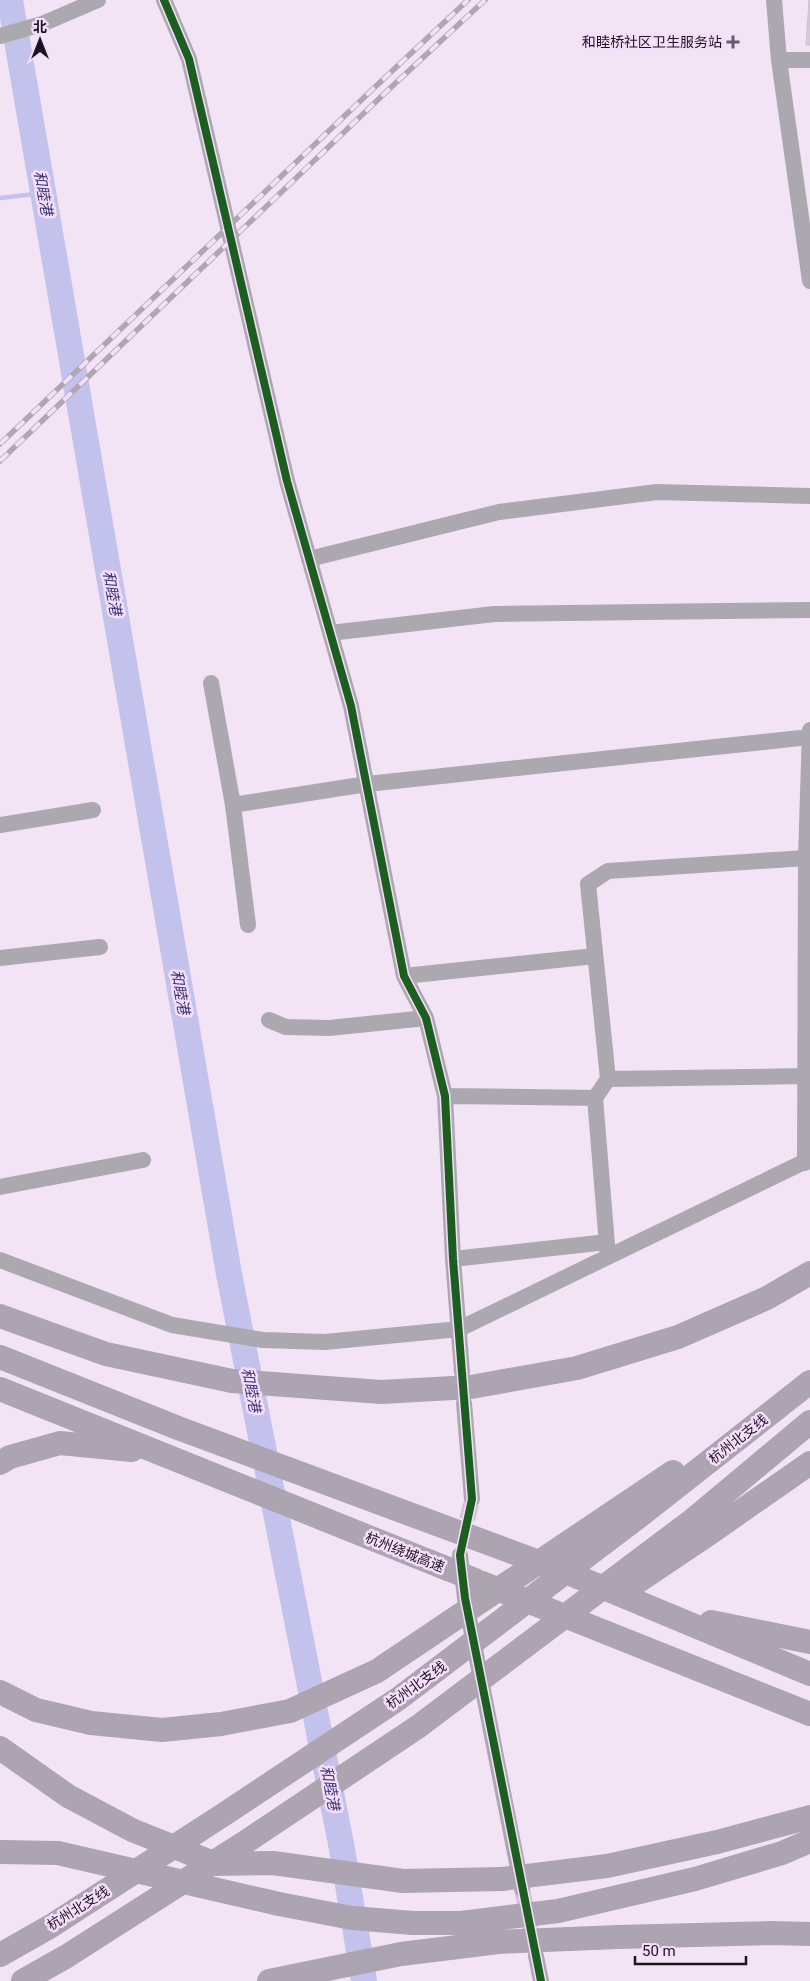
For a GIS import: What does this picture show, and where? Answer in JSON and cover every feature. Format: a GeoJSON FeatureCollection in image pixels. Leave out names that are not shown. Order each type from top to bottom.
{"type":"FeatureCollection","features":[{"type":"Feature","properties":{"kind":"highway"},"geometry":{"type":"LineString","coordinates":[[0,1316],[106,1354],[232,1381],[381,1392],[471,1387],[577,1368],[678,1337],[767,1298],[810,1273]]}},
{"type":"Feature","properties":{"kind":"highway"},"geometry":{"type":"LineString","coordinates":[[0,1357],[178,1428],[563,1571],[810,1674]]}},
{"type":"Feature","properties":{"kind":"highway"},"geometry":{"type":"LineString","coordinates":[[0,1692],[36,1710],[90,1723],[162,1730],[221,1724],[290,1711],[377,1671],[624,1504],[810,1382]]}},
{"type":"Feature","properties":{"kind":"highway","name":"杭州北支线"},"geometry":{"type":"LineString","coordinates":[[0,1955],[51,1926],[398,1699],[637,1518],[810,1382]]}},
{"type":"Feature","properties":{"kind":"highway","name":"杭州绕城高速"},"geometry":{"type":"LineString","coordinates":[[0,1389],[344,1527],[454,1562],[476,1580],[810,1714]]}},
{"type":"Feature","properties":{"kind":"highway"},"geometry":{"type":"LineString","coordinates":[[419,1726],[694,1519],[810,1422]]}},
{"type":"Feature","properties":{"kind":"highway"},"geometry":{"type":"LineString","coordinates":[[0,1463],[10,1457],[60,1443],[160,1452]]}},
{"type":"Feature","properties":{"kind":"highway"},"geometry":{"type":"LineString","coordinates":[[23,1981],[67,1956],[239,1846],[699,1541],[810,1462]]}},
{"type":"Feature","properties":{"kind":"highway"},"geometry":{"type":"LineString","coordinates":[[655,1610],[810,1642]]}},
{"type":"Feature","properties":{"kind":"highway"},"geometry":{"type":"LineString","coordinates":[[0,1748],[68,1796],[132,1830],[216,1864],[273,1863],[403,1881],[512,1884],[717,1842],[810,1817]]}},
{"type":"Feature","properties":{"kind":"highway"},"geometry":{"type":"LineString","coordinates":[[0,1852],[58,1853],[280,1904],[352,1918],[413,1923],[461,1923],[558,1911],[696,1879],[782,1853],[810,1841]]}},
{"type":"Feature","properties":{"kind":"highway"},"geometry":{"type":"LineString","coordinates":[[269,1981],[401,1954],[508,1941],[627,1936],[810,1934]]}},
{"type":"Feature","properties":{"kind":"street"},"geometry":{"type":"LineString","coordinates":[[0,36],[42,24],[98,0]]}},
{"type":"Feature","properties":{"kind":"street"},"geometry":{"type":"LineString","coordinates":[[164,0],[189,59],[287,481],[351,706],[404,976],[426,1018],[445,1096],[453,1259],[462,1372]]}},
{"type":"Feature","properties":{"kind":"street"},"geometry":{"type":"LineString","coordinates":[[774,0],[779,60],[810,281]]}},
{"type":"Feature","properties":{"kind":"street"},"geometry":{"type":"LineString","coordinates":[[779,60],[810,60]]}},
{"type":"Feature","properties":{"kind":"street"},"geometry":{"type":"LineString","coordinates":[[309,559],[500,512],[656,492],[810,496]]}},
{"type":"Feature","properties":{"kind":"street"},"geometry":{"type":"LineString","coordinates":[[330,633],[494,614],[810,610]]}},
{"type":"Feature","properties":{"kind":"street"},"geometry":{"type":"LineString","coordinates":[[211,683],[233,805],[248,925]]}},
{"type":"Feature","properties":{"kind":"street"},"geometry":{"type":"LineString","coordinates":[[0,1260],[172,1325],[200,1328],[262,1340],[325,1342],[459,1329],[608,1249],[808,1161],[806,858],[810,730]]}},
{"type":"Feature","properties":{"kind":"street"},"geometry":{"type":"LineString","coordinates":[[233,805],[366,784],[810,737]]}},
{"type":"Feature","properties":{"kind":"street"},"geometry":{"type":"LineString","coordinates":[[0,825],[93,810]]}},
{"type":"Feature","properties":{"kind":"street"},"geometry":{"type":"LineString","coordinates":[[608,1249],[595,1098],[608,1079],[588,884],[608,871],[806,858]]}},
{"type":"Feature","properties":{"kind":"street"},"geometry":{"type":"LineString","coordinates":[[0,958],[100,947]]}},
{"type":"Feature","properties":{"kind":"street"},"geometry":{"type":"LineString","coordinates":[[404,976],[595,956]]}},
{"type":"Feature","properties":{"kind":"street"},"geometry":{"type":"LineString","coordinates":[[269,1020],[286,1027],[329,1028],[426,1018]]}},
{"type":"Feature","properties":{"kind":"street"},"geometry":{"type":"LineString","coordinates":[[608,1079],[806,1076]]}},
{"type":"Feature","properties":{"kind":"street"},"geometry":{"type":"LineString","coordinates":[[445,1096],[595,1098]]}},
{"type":"Feature","properties":{"kind":"street"},"geometry":{"type":"LineString","coordinates":[[0,1187],[142,1160]]}},
{"type":"Feature","properties":{"kind":"street"},"geometry":{"type":"LineString","coordinates":[[453,1259],[608,1249]]}},
{"type":"Feature","properties":{"kind":"street"},"geometry":{"type":"LineString","coordinates":[[464,1403],[472,1499]]}},
{"type":"Feature","properties":{"kind":"street"},"geometry":{"type":"LineString","coordinates":[[454,1562],[465,1598],[512,1884]]}},
{"type":"Feature","properties":{"kind":"street"},"geometry":{"type":"LineString","coordinates":[[536,1956],[541,1981]]}},
{"type":"Feature","properties":{"kind":"building"},"geometry":{"type":"Polygon","coordinates":[[[809,0],[810,45],[806,45],[809,0]]]}},
{"type":"Feature","properties":{"kind":"waterway","name":"和睦港"},"geometry":{"type":"LineString","coordinates":[[10,0],[229,1274],[342,1849],[364,1981]]}},
{"type":"Feature","properties":{"kind":"waterway"},"geometry":{"type":"LineString","coordinates":[[0,198],[44,193]]}},
{"type":"Feature","properties":{"kind":"tunnel"},"geometry":{"type":"LineString","coordinates":[[462,1543],[472,1499]]}},
{"type":"Feature","properties":{"kind":"tunnel"},"geometry":{"type":"LineString","coordinates":[[522,1889],[535,1951]]}},
{"type":"Feature","properties":{"kind":"railway"},"geometry":{"type":"LineString","coordinates":[[0,444],[468,0]]}},
{"type":"Feature","properties":{"kind":"railway"},"geometry":{"type":"LineString","coordinates":[[0,461],[386,92],[485,0]]}},
{"type":"Feature","properties":{"kind":"cycle path"},"geometry":{"type":"LineString","coordinates":[[164,0],[189,59],[287,481],[351,706],[404,976],[426,1018],[445,1096],[453,1259],[472,1499],[460,1555],[465,1598],[541,1981]]}},
{"type":"Feature","properties":{"kind":"place","name":"和睦桥社区卫生服务站"},"geometry":{"type":"Point","coordinates":[733,42]}}]}
